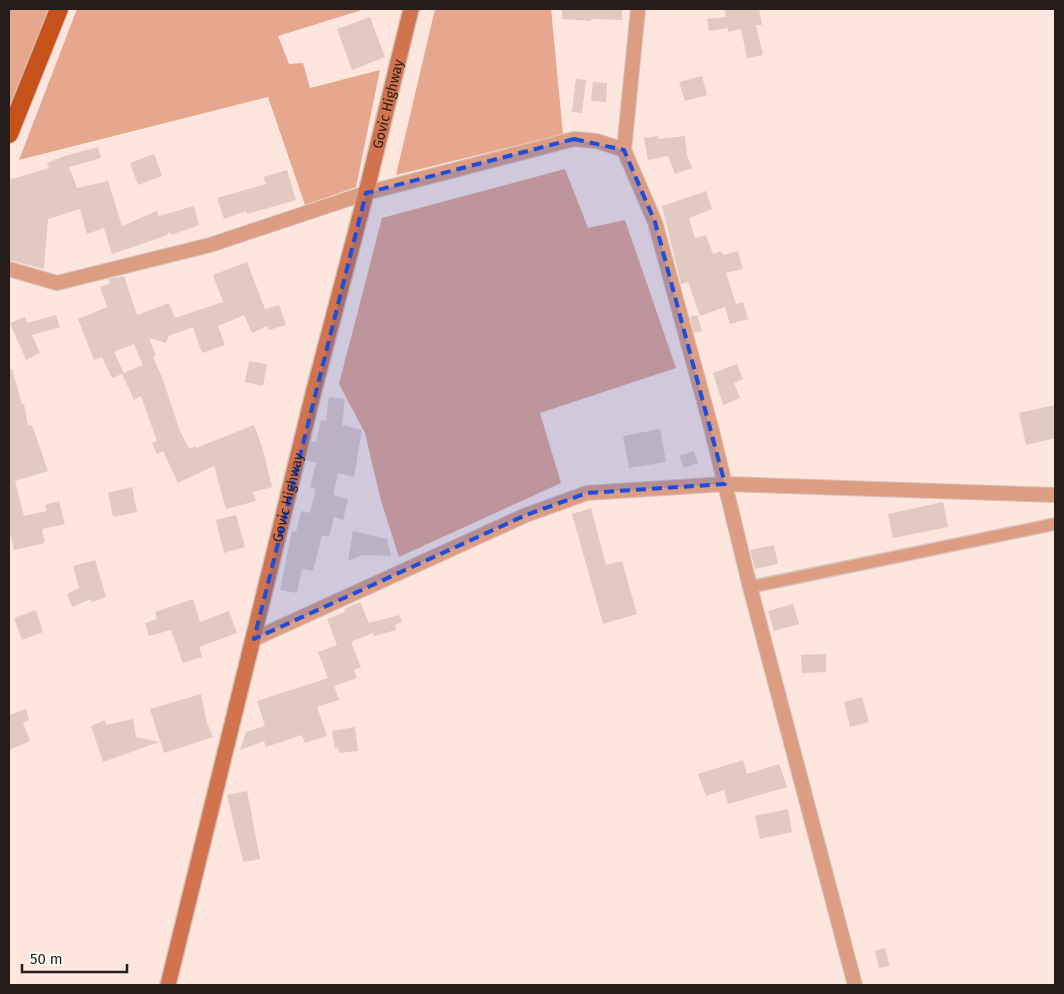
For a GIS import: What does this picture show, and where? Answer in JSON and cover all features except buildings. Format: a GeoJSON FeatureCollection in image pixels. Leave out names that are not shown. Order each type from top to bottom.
{"type":"FeatureCollection","features":[{"type":"Feature","properties":{"kind":"main road"},"geometry":{"type":"LineString","coordinates":[[9,134],[59,9]]}},
{"type":"Feature","properties":{"kind":"main road","name":"Govic Highway"},"geometry":{"type":"LineString","coordinates":[[168,985],[314,390],[366,194],[411,9]]}},
{"type":"Feature","properties":{"kind":"street"},"geometry":{"type":"LineString","coordinates":[[638,9],[624,150],[655,222],[855,985]]}},
{"type":"Feature","properties":{"kind":"street"},"geometry":{"type":"LineString","coordinates":[[9,269],[57,284],[210,245],[366,194],[574,139],[597,141],[624,150]]}},
{"type":"Feature","properties":{"kind":"street"},"geometry":{"type":"LineString","coordinates":[[254,639],[517,519],[587,493],[725,484],[1055,495]]}},
{"type":"Feature","properties":{"kind":"street"},"geometry":{"type":"LineString","coordinates":[[750,587],[1055,524]]}},
{"type":"Feature","properties":{"kind":"highlighted area"},"geometry":{"type":"Polygon","coordinates":[[[574,139],[624,150],[655,222],[725,484],[587,493],[526,515],[254,639],[366,193],[574,139]]]}},
{"type":"Feature","properties":{"kind":"shaded area"},"geometry":{"type":"Polygon","coordinates":[[[9,9],[50,9],[9,111],[9,9]]]}},
{"type":"Feature","properties":{"kind":"shaded area"},"geometry":{"type":"Polygon","coordinates":[[[77,9],[365,9],[278,36],[289,64],[303,63],[310,88],[380,70],[356,187],[305,205],[268,97],[19,160],[77,9]]]}},
{"type":"Feature","properties":{"kind":"shaded area"},"geometry":{"type":"Polygon","coordinates":[[[435,9],[551,9],[563,134],[396,175],[435,9]]]}},
{"type":"Feature","properties":{"kind":"shaded area"},"geometry":{"type":"Polygon","coordinates":[[[565,169],[588,228],[625,220],[676,368],[540,413],[561,483],[399,557],[381,501],[365,433],[339,384],[382,218],[565,169]]]}}]}
